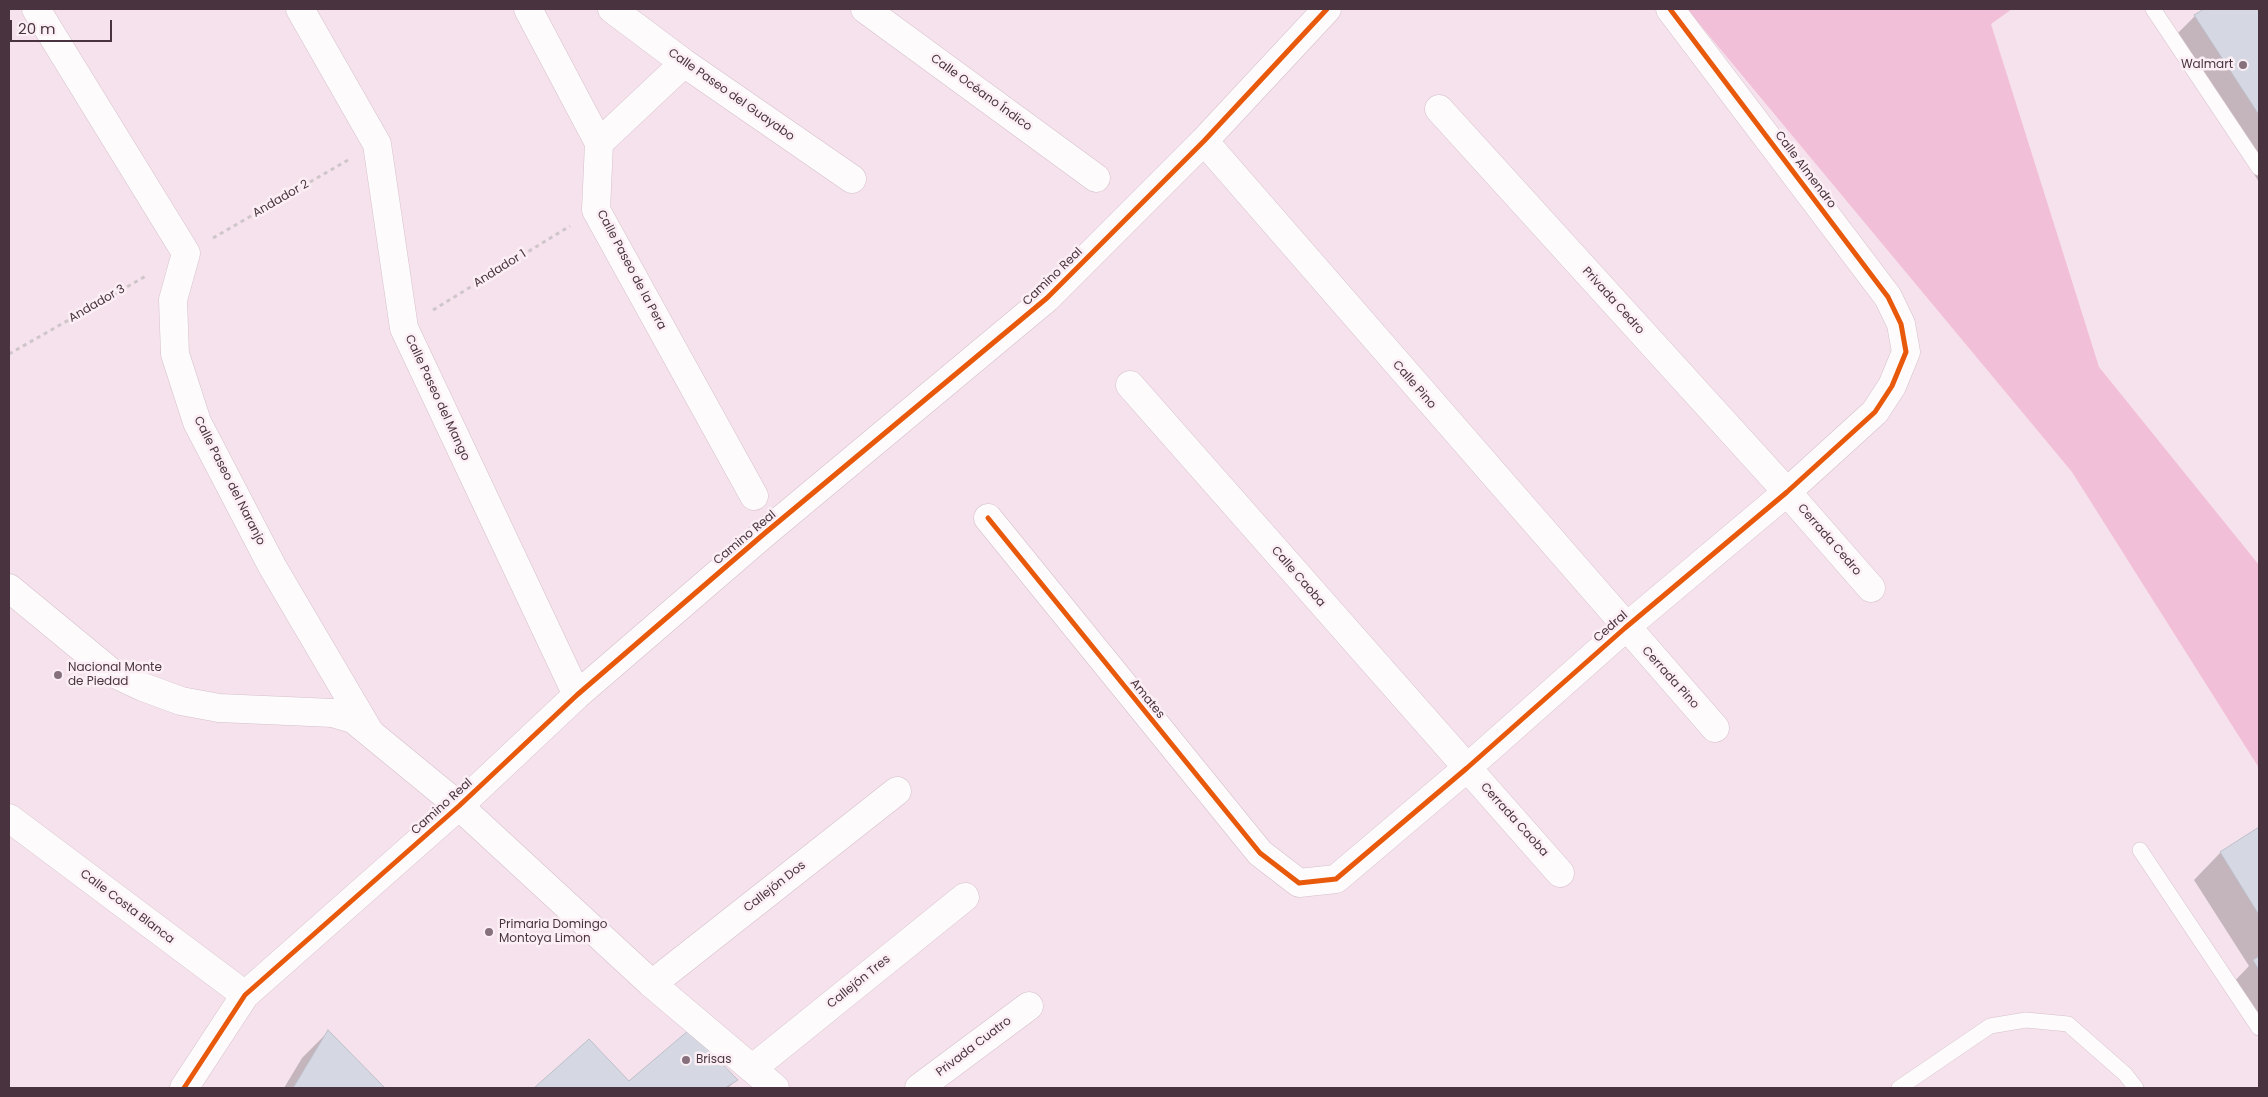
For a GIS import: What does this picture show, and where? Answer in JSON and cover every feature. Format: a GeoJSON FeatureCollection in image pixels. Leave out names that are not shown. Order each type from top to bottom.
{"type":"FeatureCollection","features":[{"type":"Feature","properties":{"kind":"street"},"geometry":{"type":"LineString","coordinates":[[36,9],[186,253]]}},
{"type":"Feature","properties":{"kind":"street","name":"Calle Paseo del Mango"},"geometry":{"type":"LineString","coordinates":[[300,9],[377,144],[404,328],[577,695]]}},
{"type":"Feature","properties":{"kind":"street"},"geometry":{"type":"LineString","coordinates":[[528,9],[599,143],[684,62]]}},
{"type":"Feature","properties":{"kind":"street","name":"Calle Paseo del Guayabo"},"geometry":{"type":"LineString","coordinates":[[612,9],[684,62],[852,179]]}},
{"type":"Feature","properties":{"kind":"street","name":"Calle Océano Índico"},"geometry":{"type":"LineString","coordinates":[[865,9],[1096,178]]}},
{"type":"Feature","properties":{"kind":"street","name":"Camino Real"},"geometry":{"type":"LineString","coordinates":[[184,1088],[245,995],[459,806],[577,695],[765,533],[1047,298],[1204,142],[1327,9]]}},
{"type":"Feature","properties":{"kind":"street","name":"Calle Almendro"},"geometry":{"type":"LineString","coordinates":[[1670,9],[1888,297],[1901,324],[1906,352]]}},
{"type":"Feature","properties":{"kind":"street","name":"Privada Cedro"},"geometry":{"type":"LineString","coordinates":[[1439,109],[1787,492]]}},
{"type":"Feature","properties":{"kind":"street","name":"Calle Pino"},"geometry":{"type":"LineString","coordinates":[[1204,142],[1625,628]]}},
{"type":"Feature","properties":{"kind":"street","name":"Calle Paseo de la Pera"},"geometry":{"type":"LineString","coordinates":[[599,143],[596,210],[754,496]]}},
{"type":"Feature","properties":{"kind":"street","name":"Calle Paseo del Naranjo"},"geometry":{"type":"LineString","coordinates":[[186,253],[173,300],[175,354],[198,422],[272,566],[370,731]]}},
{"type":"Feature","properties":{"kind":"street","name":"Cedral"},"geometry":{"type":"LineString","coordinates":[[1299,883],[1336,879],[1467,768],[1625,628],[1787,492],[1876,412],[1892,386],[1906,352]]}},
{"type":"Feature","properties":{"kind":"street","name":"Calle Caoba"},"geometry":{"type":"LineString","coordinates":[[1130,385],[1467,768]]}},
{"type":"Feature","properties":{"kind":"street","name":"Cerrada Cedro"},"geometry":{"type":"LineString","coordinates":[[1787,492],[1871,588]]}},
{"type":"Feature","properties":{"kind":"street","name":"Amates"},"geometry":{"type":"LineString","coordinates":[[988,518],[1260,854],[1299,883]]}},
{"type":"Feature","properties":{"kind":"street"},"geometry":{"type":"LineString","coordinates":[[9,588],[111,672],[143,687],[181,701],[219,708],[333,713],[353,719],[370,731],[459,806],[652,984],[776,1088]]}},
{"type":"Feature","properties":{"kind":"street","name":"Cerrada Pino"},"geometry":{"type":"LineString","coordinates":[[1625,628],[1715,728]]}},
{"type":"Feature","properties":{"kind":"street","name":"Cerrada Caoba"},"geometry":{"type":"LineString","coordinates":[[1467,768],[1560,873]]}},
{"type":"Feature","properties":{"kind":"street","name":"Callejón Dos"},"geometry":{"type":"LineString","coordinates":[[652,984],[897,791]]}},
{"type":"Feature","properties":{"kind":"street","name":"Calle Costa Blanca"},"geometry":{"type":"LineString","coordinates":[[9,818],[245,995]]}},
{"type":"Feature","properties":{"kind":"street","name":"Callejón Tres"},"geometry":{"type":"LineString","coordinates":[[753,1068],[965,896]]}},
{"type":"Feature","properties":{"kind":"street","name":"Privada Cuatro"},"geometry":{"type":"LineString","coordinates":[[919,1088],[1030,1006]]}},
{"type":"Feature","properties":{"kind":"lane"},"geometry":{"type":"LineString","coordinates":[[2153,9],[2259,168]]}},
{"type":"Feature","properties":{"kind":"lane"},"geometry":{"type":"LineString","coordinates":[[2140,850],[2259,1028]]}},
{"type":"Feature","properties":{"kind":"lane"},"geometry":{"type":"LineString","coordinates":[[1899,1088],[1990,1026],[2026,1020],[2068,1024],[2125,1074],[2136,1088]]}},
{"type":"Feature","properties":{"kind":"shaded area"},"geometry":{"type":"Polygon","coordinates":[[[1687,9],[2012,9],[1991,24],[2099,367],[2259,565],[2259,768],[2072,472],[1687,9]]]}},
{"type":"Feature","properties":{"kind":"building","name":"Walmart"},"geometry":{"type":"Polygon","coordinates":[[[2204,9],[2259,9],[2259,115],[2194,15],[2204,9]]]}},
{"type":"Feature","properties":{"kind":"building"},"geometry":{"type":"Polygon","coordinates":[[[2259,827],[2259,915],[2220,852],[2259,827]]]}},
{"type":"Feature","properties":{"kind":"building"},"geometry":{"type":"Polygon","coordinates":[[[2259,956],[2259,970],[2253,960],[2259,956]]]}},
{"type":"Feature","properties":{"kind":"building"},"geometry":{"type":"Polygon","coordinates":[[[328,1030],[385,1088],[293,1088],[328,1030]]]}},
{"type":"Feature","properties":{"kind":"building","name":"Brisas"},"geometry":{"type":"Polygon","coordinates":[[[689,1030],[738,1080],[725,1088],[534,1088],[589,1039],[629,1081],[689,1030]]]}},
{"type":"Feature","properties":{"kind":"cycle path"},"geometry":{"type":"LineString","coordinates":[[184,1088],[245,995],[459,806],[577,695],[765,533],[1047,298],[1204,141],[1327,9]]}},
{"type":"Feature","properties":{"kind":"cycle path"},"geometry":{"type":"LineString","coordinates":[[988,518],[1260,853],[1299,883],[1336,879],[1467,768],[1625,628],[1787,492],[1875,412],[1892,386],[1906,352],[1901,324],[1888,297],[1670,9]]}},
{"type":"Feature","properties":{"kind":"place","name":"Walmart"},"geometry":{"type":"Point","coordinates":[2243,65]}},
{"type":"Feature","properties":{"kind":"place","name":"Nacional Monte de Piedad"},"geometry":{"type":"Point","coordinates":[58,675]}},
{"type":"Feature","properties":{"kind":"place","name":"Primaria Domingo Montoya Limon"},"geometry":{"type":"Point","coordinates":[489,932]}},
{"type":"Feature","properties":{"kind":"place","name":"Brisas"},"geometry":{"type":"Point","coordinates":[686,1060]}}]}
